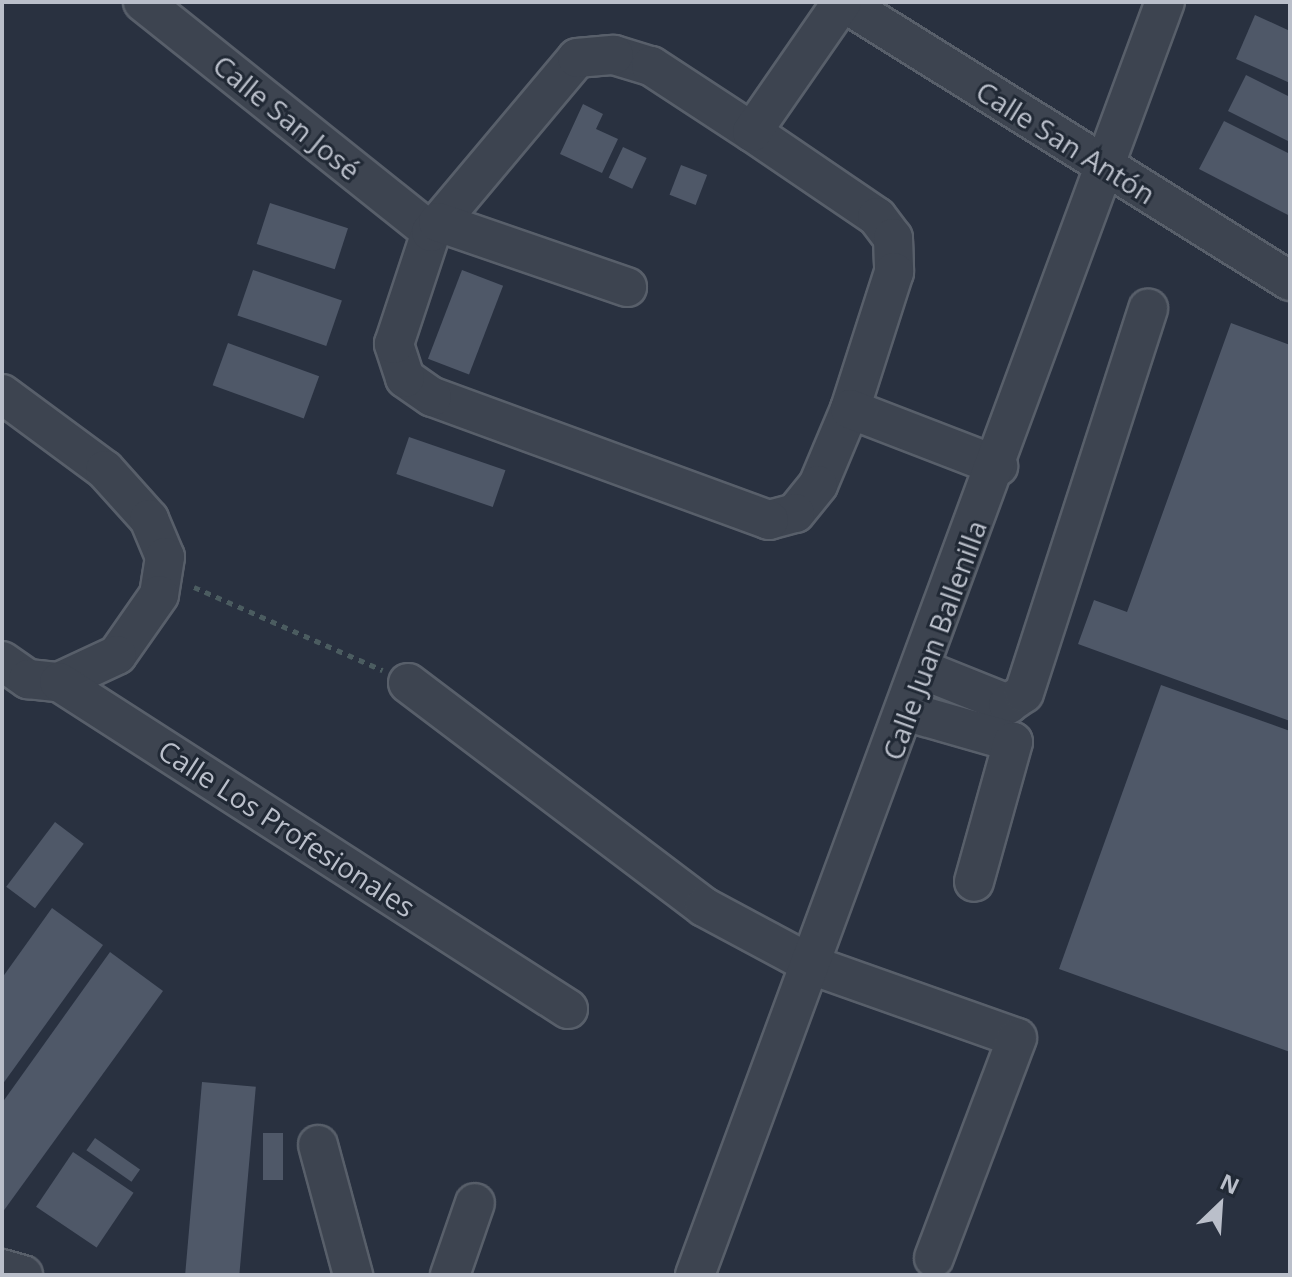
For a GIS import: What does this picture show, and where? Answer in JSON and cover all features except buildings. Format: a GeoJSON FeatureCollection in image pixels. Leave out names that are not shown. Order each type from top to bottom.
{"type":"FeatureCollection","features":[{"type":"Feature","properties":{"kind":"street","name":"Calle San José"},"geometry":{"type":"LineString","coordinates":[[143,2],[437,223]]}},
{"type":"Feature","properties":{"kind":"street","name":"Calle San José"},"geometry":{"type":"LineString","coordinates":[[176,2],[437,223]]}},
{"type":"Feature","properties":{"kind":"street"},"geometry":{"type":"LineString","coordinates":[[752,132],[842,2]]}},
{"type":"Feature","properties":{"kind":"street","name":"Calle San Antón"},"geometry":{"type":"LineString","coordinates":[[842,2],[1290,281]]}},
{"type":"Feature","properties":{"kind":"street","name":"Calle Juan Ballenilla"},"geometry":{"type":"LineString","coordinates":[[695,1275],[908,712],[1103,166],[1165,2]]}},
{"type":"Feature","properties":{"kind":"street"},"geometry":{"type":"LineString","coordinates":[[614,55],[651,66],[752,132],[877,217],[893,238],[894,272],[850,409],[818,485],[795,513],[769,520],[432,397],[405,378],[394,344],[437,223],[577,58],[614,55]]}},
{"type":"Feature","properties":{"kind":"street"},"geometry":{"type":"LineString","coordinates":[[437,223],[627,287]]}},
{"type":"Feature","properties":{"kind":"street"},"geometry":{"type":"LineString","coordinates":[[1002,739],[1148,308]]}},
{"type":"Feature","properties":{"kind":"street"},"geometry":{"type":"LineString","coordinates":[[2,394],[105,470],[149,519],[165,557],[159,595],[117,655],[59,682]]}},
{"type":"Feature","properties":{"kind":"street"},"geometry":{"type":"LineString","coordinates":[[850,409],[998,466]]}},
{"type":"Feature","properties":{"kind":"street","name":"Calle Los Profesionales"},"geometry":{"type":"LineString","coordinates":[[2,661],[28,679],[59,682],[568,1009]]}},
{"type":"Feature","properties":{"kind":"street"},"geometry":{"type":"LineString","coordinates":[[923,670],[1017,702]]}},
{"type":"Feature","properties":{"kind":"street"},"geometry":{"type":"LineString","coordinates":[[408,683],[678,889],[814,966],[1017,1038],[934,1258]]}},
{"type":"Feature","properties":{"kind":"street"},"geometry":{"type":"LineString","coordinates":[[908,712],[1002,739],[1016,750],[974,882]]}},
{"type":"Feature","properties":{"kind":"street"},"geometry":{"type":"LineString","coordinates":[[318,1145],[353,1275]]}},
{"type":"Feature","properties":{"kind":"street"},"geometry":{"type":"LineString","coordinates":[[450,1275],[475,1203]]}},
{"type":"Feature","properties":{"kind":"street"},"geometry":{"type":"LineString","coordinates":[[2,1269],[23,1275]]}},
{"type":"Feature","properties":{"kind":"path"},"geometry":{"type":"LineString","coordinates":[[162,575],[305,630],[408,683]]}}]}
